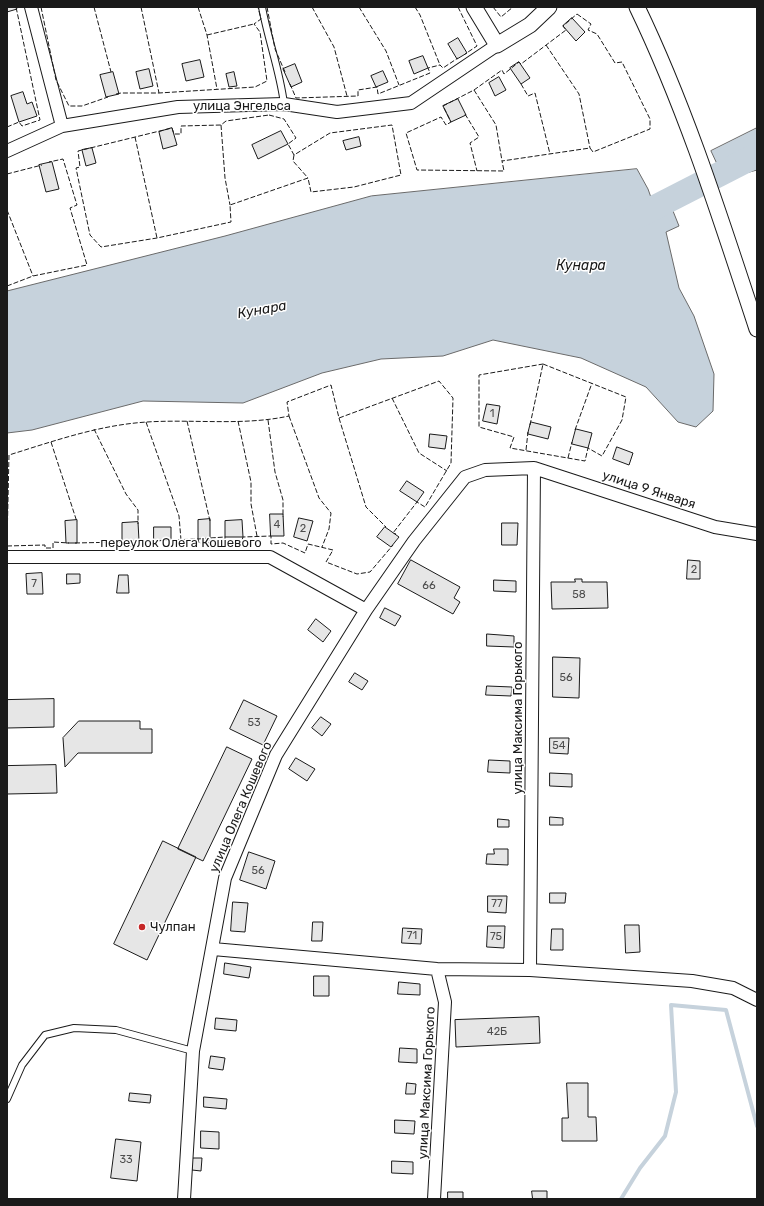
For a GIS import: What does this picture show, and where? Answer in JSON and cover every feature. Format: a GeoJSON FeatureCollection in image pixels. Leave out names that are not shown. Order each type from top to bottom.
{"type":"FeatureCollection","features":[{"type":"Feature","properties":{"kind":"street"},"geometry":{"type":"LineString","coordinates":[[31,7],[62,126]]}},
{"type":"Feature","properties":{"kind":"street"},"geometry":{"type":"LineString","coordinates":[[474,7],[497,45]]}},
{"type":"Feature","properties":{"kind":"street","name":"улица Энгельса"},"geometry":{"type":"LineString","coordinates":[[7,151],[62,126],[178,107],[284,104],[337,112],[411,103],[497,45],[530,25],[549,7]]}},
{"type":"Feature","properties":{"kind":"street"},"geometry":{"type":"LineString","coordinates":[[637,7],[658,50],[698,153],[757,329]]}},
{"type":"Feature","properties":{"kind":"street","name":"улица 9 Января"},"geometry":{"type":"LineString","coordinates":[[534,468],[715,527],[757,534]]}},
{"type":"Feature","properties":{"kind":"street","name":"улица Олега Кошевого"},"geometry":{"type":"LineString","coordinates":[[184,1199],[193,1051],[225,878],[276,755],[366,610],[414,540],[465,477],[485,470],[534,468]]}},
{"type":"Feature","properties":{"kind":"street","name":"улица Максима Горького"},"geometry":{"type":"LineString","coordinates":[[530,970],[534,468]]}},
{"type":"Feature","properties":{"kind":"street","name":"переулок Олега Кошевого"},"geometry":{"type":"LineString","coordinates":[[7,557],[270,556],[366,610]]}},
{"type":"Feature","properties":{"kind":"street"},"geometry":{"type":"LineString","coordinates":[[213,949],[437,969],[530,970],[692,981],[733,988],[757,1000]]}},
{"type":"Feature","properties":{"kind":"street","name":"улица Максима Горького"},"geometry":{"type":"LineString","coordinates":[[434,1199],[445,1002],[437,969]]}},
{"type":"Feature","properties":{"kind":"lane"},"geometry":{"type":"LineString","coordinates":[[262,7],[267,35],[282,83],[284,104]]}},
{"type":"Feature","properties":{"kind":"lane"},"geometry":{"type":"LineString","coordinates":[[7,1100],[22,1065],[45,1035],[74,1028],[116,1030],[193,1051]]}},
{"type":"Feature","properties":{"kind":"water"},"geometry":{"type":"Polygon","coordinates":[[[757,128],[757,170],[724,179],[711,151],[757,128]]]}},
{"type":"Feature","properties":{"kind":"water","name":"Кунара"},"geometry":{"type":"Polygon","coordinates":[[[637,169],[648,189],[653,203],[669,201],[679,226],[666,232],[679,288],[694,316],[714,374],[713,411],[696,427],[678,422],[646,387],[581,358],[493,340],[443,356],[381,359],[322,373],[243,403],[143,401],[32,430],[7,433],[7,291],[225,236],[371,196],[637,169]]]}},
{"type":"Feature","properties":{"kind":"building"},"geometry":{"type":"Polygon","coordinates":[[[7,7],[16,7],[17,9],[7,12],[7,7]]]}},
{"type":"Feature","properties":{"kind":"building"},"geometry":{"type":"Polygon","coordinates":[[[572,18],[585,32],[576,41],[563,26],[572,18]]]}},
{"type":"Feature","properties":{"kind":"building"},"geometry":{"type":"Polygon","coordinates":[[[458,38],[467,53],[457,59],[448,44],[458,38]]]}},
{"type":"Feature","properties":{"kind":"building"},"geometry":{"type":"Polygon","coordinates":[[[423,56],[428,68],[414,74],[409,61],[423,56]]]}},
{"type":"Feature","properties":{"kind":"building"},"geometry":{"type":"Polygon","coordinates":[[[200,60],[204,77],[186,81],[182,64],[200,60]]]}},
{"type":"Feature","properties":{"kind":"building"},"geometry":{"type":"Polygon","coordinates":[[[519,62],[530,78],[521,84],[510,68],[519,62]]]}},
{"type":"Feature","properties":{"kind":"building"},"geometry":{"type":"Polygon","coordinates":[[[295,64],[302,82],[291,87],[283,69],[295,64]]]}},
{"type":"Feature","properties":{"kind":"building"},"geometry":{"type":"Polygon","coordinates":[[[149,69],[153,86],[140,89],[136,72],[149,69]]]}},
{"type":"Feature","properties":{"kind":"building"},"geometry":{"type":"Polygon","coordinates":[[[383,71],[388,82],[376,87],[371,76],[383,71]]]}},
{"type":"Feature","properties":{"kind":"building"},"geometry":{"type":"Polygon","coordinates":[[[113,72],[119,94],[106,97],[100,75],[113,72]]]}},
{"type":"Feature","properties":{"kind":"building"},"geometry":{"type":"Polygon","coordinates":[[[234,72],[237,86],[229,87],[226,74],[234,72]]]}},
{"type":"Feature","properties":{"kind":"building"},"geometry":{"type":"Polygon","coordinates":[[[499,77],[506,90],[495,96],[489,83],[499,77]]]}},
{"type":"Feature","properties":{"kind":"building"},"geometry":{"type":"Polygon","coordinates":[[[23,92],[27,104],[32,102],[37,116],[19,122],[11,96],[23,92]]]}},
{"type":"Feature","properties":{"kind":"building"},"geometry":{"type":"Polygon","coordinates":[[[458,99],[466,115],[451,122],[443,106],[458,99]]]}},
{"type":"Feature","properties":{"kind":"building"},"geometry":{"type":"Polygon","coordinates":[[[172,128],[177,145],[163,149],[159,132],[172,128]]]}},
{"type":"Feature","properties":{"kind":"building"},"geometry":{"type":"Polygon","coordinates":[[[281,131],[288,144],[258,159],[252,145],[281,131]]]}},
{"type":"Feature","properties":{"kind":"building"},"geometry":{"type":"Polygon","coordinates":[[[359,137],[361,146],[346,150],[343,141],[359,137]]]}},
{"type":"Feature","properties":{"kind":"building"},"geometry":{"type":"Polygon","coordinates":[[[92,148],[96,163],[86,166],[82,150],[92,148]]]}},
{"type":"Feature","properties":{"kind":"building"},"geometry":{"type":"Polygon","coordinates":[[[52,162],[59,189],[46,192],[39,165],[52,162]]]}},
{"type":"Feature","properties":{"kind":"building"},"geometry":{"type":"Polygon","coordinates":[[[487,404],[500,406],[497,424],[483,421],[487,404]]]}},
{"type":"Feature","properties":{"kind":"building"},"geometry":{"type":"Polygon","coordinates":[[[531,422],[551,427],[548,439],[528,434],[531,422]]]}},
{"type":"Feature","properties":{"kind":"building"},"geometry":{"type":"Polygon","coordinates":[[[576,429],[592,433],[588,448],[572,444],[576,429]]]}},
{"type":"Feature","properties":{"kind":"building"},"geometry":{"type":"Polygon","coordinates":[[[430,434],[447,436],[445,449],[429,447],[430,434]]]}},
{"type":"Feature","properties":{"kind":"building"},"geometry":{"type":"Polygon","coordinates":[[[617,447],[633,453],[629,465],[613,459],[617,447]]]}},
{"type":"Feature","properties":{"kind":"building"},"geometry":{"type":"Polygon","coordinates":[[[407,481],[424,492],[417,502],[400,491],[407,481]]]}},
{"type":"Feature","properties":{"kind":"building"},"geometry":{"type":"Polygon","coordinates":[[[270,514],[283,514],[284,536],[271,536],[270,514]]]}},
{"type":"Feature","properties":{"kind":"building"},"geometry":{"type":"Polygon","coordinates":[[[299,518],[313,521],[307,541],[294,537],[299,518]]]}},
{"type":"Feature","properties":{"kind":"building"},"geometry":{"type":"Polygon","coordinates":[[[210,519],[210,538],[198,539],[198,520],[210,519]]]}},
{"type":"Feature","properties":{"kind":"building"},"geometry":{"type":"Polygon","coordinates":[[[77,520],[77,543],[66,543],[65,521],[77,520]]]}},
{"type":"Feature","properties":{"kind":"building"},"geometry":{"type":"Polygon","coordinates":[[[242,520],[243,537],[225,537],[225,521],[242,520]]]}},
{"type":"Feature","properties":{"kind":"building"},"geometry":{"type":"Polygon","coordinates":[[[138,522],[139,541],[122,542],[122,523],[138,522]]]}},
{"type":"Feature","properties":{"kind":"building"},"geometry":{"type":"Polygon","coordinates":[[[502,523],[518,523],[517,545],[502,545],[502,523]]]}},
{"type":"Feature","properties":{"kind":"building"},"geometry":{"type":"Polygon","coordinates":[[[154,527],[171,527],[171,540],[154,541],[154,527]]]}},
{"type":"Feature","properties":{"kind":"building"},"geometry":{"type":"Polygon","coordinates":[[[385,527],[399,537],[391,547],[377,537],[385,527]]]}},
{"type":"Feature","properties":{"kind":"building"},"geometry":{"type":"Polygon","coordinates":[[[411,560],[460,587],[454,598],[460,602],[453,614],[398,584],[411,560]]]}},
{"type":"Feature","properties":{"kind":"building"},"geometry":{"type":"Polygon","coordinates":[[[688,560],[700,561],[700,579],[687,579],[688,560]]]}},
{"type":"Feature","properties":{"kind":"building"},"geometry":{"type":"Polygon","coordinates":[[[42,573],[43,594],[27,594],[26,574],[42,573]]]}},
{"type":"Feature","properties":{"kind":"building"},"geometry":{"type":"Polygon","coordinates":[[[67,574],[80,574],[80,583],[67,584],[67,574]]]}},
{"type":"Feature","properties":{"kind":"building"},"geometry":{"type":"Polygon","coordinates":[[[119,575],[128,575],[129,593],[117,593],[119,575]]]}},
{"type":"Feature","properties":{"kind":"building"},"geometry":{"type":"Polygon","coordinates":[[[575,579],[582,579],[582,582],[607,582],[608,608],[552,609],[551,582],[575,582],[575,579]]]}},
{"type":"Feature","properties":{"kind":"building"},"geometry":{"type":"Polygon","coordinates":[[[494,580],[516,581],[516,592],[494,591],[494,580]]]}},
{"type":"Feature","properties":{"kind":"building"},"geometry":{"type":"Polygon","coordinates":[[[385,608],[401,616],[395,626],[380,618],[385,608]]]}},
{"type":"Feature","properties":{"kind":"building"},"geometry":{"type":"Polygon","coordinates":[[[316,619],[331,631],[323,642],[308,630],[316,619]]]}},
{"type":"Feature","properties":{"kind":"building"},"geometry":{"type":"Polygon","coordinates":[[[487,634],[514,636],[514,647],[487,646],[487,634]]]}},
{"type":"Feature","properties":{"kind":"building"},"geometry":{"type":"Polygon","coordinates":[[[553,657],[580,658],[579,698],[553,697],[553,657]]]}},
{"type":"Feature","properties":{"kind":"building"},"geometry":{"type":"Polygon","coordinates":[[[355,673],[368,681],[362,690],[349,682],[355,673]]]}},
{"type":"Feature","properties":{"kind":"building"},"geometry":{"type":"Polygon","coordinates":[[[487,686],[512,687],[511,696],[486,695],[487,686]]]}},
{"type":"Feature","properties":{"kind":"building"},"geometry":{"type":"Polygon","coordinates":[[[54,699],[54,727],[7,728],[7,700],[54,699]]]}},
{"type":"Feature","properties":{"kind":"building"},"geometry":{"type":"Polygon","coordinates":[[[244,700],[277,716],[263,745],[230,729],[244,700]]]}},
{"type":"Feature","properties":{"kind":"building"},"geometry":{"type":"Polygon","coordinates":[[[321,717],[331,724],[322,736],[312,728],[321,717]]]}},
{"type":"Feature","properties":{"kind":"building"},"geometry":{"type":"Polygon","coordinates":[[[79,721],[140,721],[140,729],[152,729],[152,753],[78,753],[65,767],[63,738],[79,721]]]}},
{"type":"Feature","properties":{"kind":"building"},"geometry":{"type":"Polygon","coordinates":[[[550,738],[569,738],[568,754],[550,753],[550,738]]]}},
{"type":"Feature","properties":{"kind":"building"},"geometry":{"type":"Polygon","coordinates":[[[227,747],[252,759],[203,861],[178,849],[227,747]]]}},
{"type":"Feature","properties":{"kind":"building"},"geometry":{"type":"Polygon","coordinates":[[[296,758],[315,769],[307,781],[289,769],[296,758]]]}},
{"type":"Feature","properties":{"kind":"building"},"geometry":{"type":"Polygon","coordinates":[[[489,760],[510,761],[510,773],[488,772],[489,760]]]}},
{"type":"Feature","properties":{"kind":"building"},"geometry":{"type":"Polygon","coordinates":[[[56,765],[57,793],[7,794],[7,766],[56,765]]]}},
{"type":"Feature","properties":{"kind":"building"},"geometry":{"type":"Polygon","coordinates":[[[550,773],[572,774],[572,787],[550,786],[550,773]]]}},
{"type":"Feature","properties":{"kind":"building"},"geometry":{"type":"Polygon","coordinates":[[[550,817],[563,818],[563,825],[550,825],[550,817]]]}},
{"type":"Feature","properties":{"kind":"building"},"geometry":{"type":"Polygon","coordinates":[[[498,819],[509,820],[509,827],[498,827],[498,819]]]}},
{"type":"Feature","properties":{"kind":"building"},"geometry":{"type":"Polygon","coordinates":[[[163,841],[196,857],[147,960],[114,944],[163,841]]]}},
{"type":"Feature","properties":{"kind":"building"},"geometry":{"type":"Polygon","coordinates":[[[494,849],[508,849],[508,865],[486,864],[487,854],[494,854],[494,849]]]}},
{"type":"Feature","properties":{"kind":"building"},"geometry":{"type":"Polygon","coordinates":[[[249,852],[275,861],[266,889],[240,880],[249,852]]]}},
{"type":"Feature","properties":{"kind":"building"},"geometry":{"type":"Polygon","coordinates":[[[550,893],[566,893],[565,903],[550,903],[550,893]]]}},
{"type":"Feature","properties":{"kind":"building"},"geometry":{"type":"Polygon","coordinates":[[[488,896],[507,896],[506,913],[488,912],[488,896]]]}},
{"type":"Feature","properties":{"kind":"building"},"geometry":{"type":"Polygon","coordinates":[[[233,902],[248,903],[245,932],[231,931],[233,902]]]}},
{"type":"Feature","properties":{"kind":"building"},"geometry":{"type":"Polygon","coordinates":[[[313,922],[323,922],[322,941],[312,941],[313,922]]]}},
{"type":"Feature","properties":{"kind":"building"},"geometry":{"type":"Polygon","coordinates":[[[625,925],[639,925],[640,952],[626,953],[625,925]]]}},
{"type":"Feature","properties":{"kind":"building"},"geometry":{"type":"Polygon","coordinates":[[[488,926],[505,926],[504,948],[487,947],[488,926]]]}},
{"type":"Feature","properties":{"kind":"building"},"geometry":{"type":"Polygon","coordinates":[[[403,928],[422,929],[421,944],[402,943],[403,928]]]}},
{"type":"Feature","properties":{"kind":"building"},"geometry":{"type":"Polygon","coordinates":[[[552,929],[563,929],[563,950],[551,950],[552,929]]]}},
{"type":"Feature","properties":{"kind":"building"},"geometry":{"type":"Polygon","coordinates":[[[225,963],[251,967],[249,978],[224,974],[225,963]]]}},
{"type":"Feature","properties":{"kind":"building"},"geometry":{"type":"Polygon","coordinates":[[[314,976],[329,976],[329,996],[314,996],[314,976]]]}},
{"type":"Feature","properties":{"kind":"building"},"geometry":{"type":"Polygon","coordinates":[[[399,982],[420,984],[420,995],[398,994],[399,982]]]}},
{"type":"Feature","properties":{"kind":"building"},"geometry":{"type":"Polygon","coordinates":[[[539,1017],[540,1043],[456,1047],[455,1020],[539,1017]]]}},
{"type":"Feature","properties":{"kind":"building"},"geometry":{"type":"Polygon","coordinates":[[[216,1018],[237,1020],[236,1031],[215,1029],[216,1018]]]}},
{"type":"Feature","properties":{"kind":"building"},"geometry":{"type":"Polygon","coordinates":[[[400,1048],[417,1049],[417,1063],[399,1062],[400,1048]]]}},
{"type":"Feature","properties":{"kind":"building"},"geometry":{"type":"Polygon","coordinates":[[[211,1056],[225,1058],[223,1070],[209,1068],[211,1056]]]}},
{"type":"Feature","properties":{"kind":"building"},"geometry":{"type":"Polygon","coordinates":[[[407,1083],[416,1084],[415,1094],[406,1094],[407,1083]]]}},
{"type":"Feature","properties":{"kind":"building"},"geometry":{"type":"Polygon","coordinates":[[[567,1083],[588,1083],[588,1117],[596,1117],[597,1141],[562,1141],[562,1118],[568,1118],[567,1083]]]}},
{"type":"Feature","properties":{"kind":"building"},"geometry":{"type":"Polygon","coordinates":[[[130,1093],[151,1095],[150,1103],[129,1101],[130,1093]]]}},
{"type":"Feature","properties":{"kind":"building"},"geometry":{"type":"Polygon","coordinates":[[[204,1097],[227,1099],[226,1109],[204,1107],[204,1097]]]}},
{"type":"Feature","properties":{"kind":"building"},"geometry":{"type":"Polygon","coordinates":[[[395,1120],[415,1121],[414,1134],[395,1133],[395,1120]]]}},
{"type":"Feature","properties":{"kind":"building"},"geometry":{"type":"Polygon","coordinates":[[[201,1131],[219,1132],[219,1149],[201,1148],[201,1131]]]}},
{"type":"Feature","properties":{"kind":"building"},"geometry":{"type":"Polygon","coordinates":[[[116,1139],[141,1142],[137,1181],[111,1178],[116,1139]]]}},
{"type":"Feature","properties":{"kind":"building"},"geometry":{"type":"Polygon","coordinates":[[[193,1158],[202,1158],[201,1171],[192,1170],[193,1158]]]}},
{"type":"Feature","properties":{"kind":"building"},"geometry":{"type":"Polygon","coordinates":[[[392,1161],[413,1162],[413,1174],[392,1173],[392,1161]]]}},
{"type":"Feature","properties":{"kind":"building"},"geometry":{"type":"Polygon","coordinates":[[[532,1191],[547,1191],[547,1199],[533,1199],[532,1191]]]}},
{"type":"Feature","properties":{"kind":"building"},"geometry":{"type":"Polygon","coordinates":[[[448,1192],[463,1192],[463,1199],[448,1199],[448,1192]]]}},
{"type":"Feature","properties":{"kind":"waterway","name":"Кунара"},"geometry":{"type":"LineString","coordinates":[[636,217],[757,155]]}},
{"type":"Feature","properties":{"kind":"waterway"},"geometry":{"type":"LineString","coordinates":[[621,1199],[640,1168],[665,1136],[676,1092],[671,1005],[726,1010],[757,1126]]}},
{"type":"Feature","properties":{"kind":"fence"},"geometry":{"type":"LineString","coordinates":[[7,127],[19,122],[22,126],[40,120],[16,7]]}},
{"type":"Feature","properties":{"kind":"fence"},"geometry":{"type":"LineString","coordinates":[[41,7],[56,80],[69,106],[82,106],[108,97]]}},
{"type":"Feature","properties":{"kind":"fence"},"geometry":{"type":"LineString","coordinates":[[94,7],[111,72]]}},
{"type":"Feature","properties":{"kind":"fence"},"geometry":{"type":"LineString","coordinates":[[141,7],[159,93]]}},
{"type":"Feature","properties":{"kind":"fence"},"geometry":{"type":"LineString","coordinates":[[198,7],[207,35],[217,89]]}},
{"type":"Feature","properties":{"kind":"fence"},"geometry":{"type":"LineString","coordinates":[[116,94],[255,87],[267,81],[260,32],[254,24],[261,19],[258,7]]}},
{"type":"Feature","properties":{"kind":"fence"},"geometry":{"type":"LineString","coordinates":[[267,7],[275,49],[285,72]]}},
{"type":"Feature","properties":{"kind":"fence"},"geometry":{"type":"LineString","coordinates":[[312,7],[334,47],[347,96]]}},
{"type":"Feature","properties":{"kind":"fence"},"geometry":{"type":"LineString","coordinates":[[359,7],[386,51],[399,85]]}},
{"type":"Feature","properties":{"kind":"fence"},"geometry":{"type":"LineString","coordinates":[[415,7],[420,15],[440,65]]}},
{"type":"Feature","properties":{"kind":"fence"},"geometry":{"type":"LineString","coordinates":[[458,7],[477,46],[465,54]]}},
{"type":"Feature","properties":{"kind":"fence"},"geometry":{"type":"LineString","coordinates":[[493,7],[501,17],[513,7]]}},
{"type":"Feature","properties":{"kind":"fence"},"geometry":{"type":"LineString","coordinates":[[577,14],[591,24],[588,30],[597,34],[615,63],[622,62],[650,119],[650,129],[593,152],[590,148],[502,161],[504,171],[417,170],[406,133],[441,117],[446,125],[451,122],[443,106],[474,90],[502,70],[504,74],[519,62],[521,64],[566,30],[563,26],[577,14]]}},
{"type":"Feature","properties":{"kind":"fence"},"geometry":{"type":"LineString","coordinates":[[207,35],[254,24]]}},
{"type":"Feature","properties":{"kind":"fence"},"geometry":{"type":"LineString","coordinates":[[546,45],[579,94],[590,148]]}},
{"type":"Feature","properties":{"kind":"fence"},"geometry":{"type":"LineString","coordinates":[[290,84],[296,98],[358,96],[358,90],[377,87],[378,94],[430,73],[428,68],[440,65],[443,68],[458,58]]}},
{"type":"Feature","properties":{"kind":"fence"},"geometry":{"type":"LineString","coordinates":[[521,84],[528,96],[535,93],[550,154]]}},
{"type":"Feature","properties":{"kind":"fence"},"geometry":{"type":"LineString","coordinates":[[474,90],[496,125],[502,161]]}},
{"type":"Feature","properties":{"kind":"fence"},"geometry":{"type":"LineString","coordinates":[[465,114],[479,137],[470,143],[477,171]]}},
{"type":"Feature","properties":{"kind":"fence"},"geometry":{"type":"LineString","coordinates":[[269,115],[284,119],[296,138],[288,144],[294,155],[330,133],[392,125],[401,175],[354,187],[311,192],[308,178],[230,205],[231,222],[157,238],[101,247],[90,235],[76,168],[80,167],[78,151],[172,128],[174,134],[181,134],[181,126],[221,125],[226,121],[269,115]]}},
{"type":"Feature","properties":{"kind":"fence"},"geometry":{"type":"LineString","coordinates":[[221,125],[225,178],[230,205]]}},
{"type":"Feature","properties":{"kind":"fence"},"geometry":{"type":"LineString","coordinates":[[135,137],[157,238]]}},
{"type":"Feature","properties":{"kind":"fence"},"geometry":{"type":"LineString","coordinates":[[294,155],[293,161],[308,178]]}},
{"type":"Feature","properties":{"kind":"fence"},"geometry":{"type":"LineString","coordinates":[[7,286],[33,276],[87,265],[70,208],[77,205],[63,159],[49,162]]}},
{"type":"Feature","properties":{"kind":"fence"},"geometry":{"type":"LineString","coordinates":[[7,174],[42,165]]}},
{"type":"Feature","properties":{"kind":"fence"},"geometry":{"type":"LineString","coordinates":[[7,210],[33,276]]}},
{"type":"Feature","properties":{"kind":"fence"},"geometry":{"type":"LineString","coordinates":[[543,364],[626,397],[622,420],[602,456],[588,448],[585,461],[510,448],[514,437],[479,427],[479,375],[543,364]]}},
{"type":"Feature","properties":{"kind":"fence"},"geometry":{"type":"LineString","coordinates":[[530,425],[543,364]]}},
{"type":"Feature","properties":{"kind":"fence"},"geometry":{"type":"LineString","coordinates":[[7,544],[9,455],[77,434],[112,426],[165,421],[254,421],[289,416],[287,402],[331,385],[339,418],[439,381],[453,398],[451,463],[425,507],[417,502],[393,533],[396,534]]}},
{"type":"Feature","properties":{"kind":"fence"},"geometry":{"type":"LineString","coordinates":[[575,430],[592,383]]}},
{"type":"Feature","properties":{"kind":"fence"},"geometry":{"type":"LineString","coordinates":[[392,398],[419,453],[447,471]]}},
{"type":"Feature","properties":{"kind":"fence"},"geometry":{"type":"LineString","coordinates":[[289,416],[319,498],[331,513],[329,529],[322,547]]}},
{"type":"Feature","properties":{"kind":"fence"},"geometry":{"type":"LineString","coordinates":[[339,418],[366,507],[386,527]]}},
{"type":"Feature","properties":{"kind":"fence"},"geometry":{"type":"LineString","coordinates":[[268,420],[275,472],[283,500],[283,517]]}},
{"type":"Feature","properties":{"kind":"fence"},"geometry":{"type":"LineString","coordinates":[[187,421],[210,521]]}},
{"type":"Feature","properties":{"kind":"fence"},"geometry":{"type":"LineString","coordinates":[[238,421],[251,482],[251,504],[257,536]]}},
{"type":"Feature","properties":{"kind":"fence"},"geometry":{"type":"LineString","coordinates":[[146,422],[179,516],[181,540]]}},
{"type":"Feature","properties":{"kind":"fence"},"geometry":{"type":"LineString","coordinates":[[94,429],[126,494],[138,510],[138,524]]}},
{"type":"Feature","properties":{"kind":"fence"},"geometry":{"type":"LineString","coordinates":[[526,450],[528,432]]}},
{"type":"Feature","properties":{"kind":"fence"},"geometry":{"type":"LineString","coordinates":[[51,442],[77,522]]}},
{"type":"Feature","properties":{"kind":"fence"},"geometry":{"type":"LineString","coordinates":[[568,458],[572,442]]}},
{"type":"Feature","properties":{"kind":"fence"},"geometry":{"type":"LineString","coordinates":[[169,540],[198,539],[199,543],[209,543],[210,538],[225,537],[225,544],[241,544],[243,537],[271,536],[271,544],[283,543],[305,553],[308,544],[333,550],[326,562],[357,574],[370,572],[393,545]]}},
{"type":"Feature","properties":{"kind":"fence"},"geometry":{"type":"LineString","coordinates":[[75,543],[122,542],[123,546],[139,546],[139,541],[157,541]]}},
{"type":"Feature","properties":{"kind":"fence"},"geometry":{"type":"LineString","coordinates":[[7,546],[45,545],[45,548],[53,548],[53,542],[69,543]]}},
{"type":"Feature","properties":{"kind":"place","name":"Чулпан"},"geometry":{"type":"Point","coordinates":[142,927]}}]}
